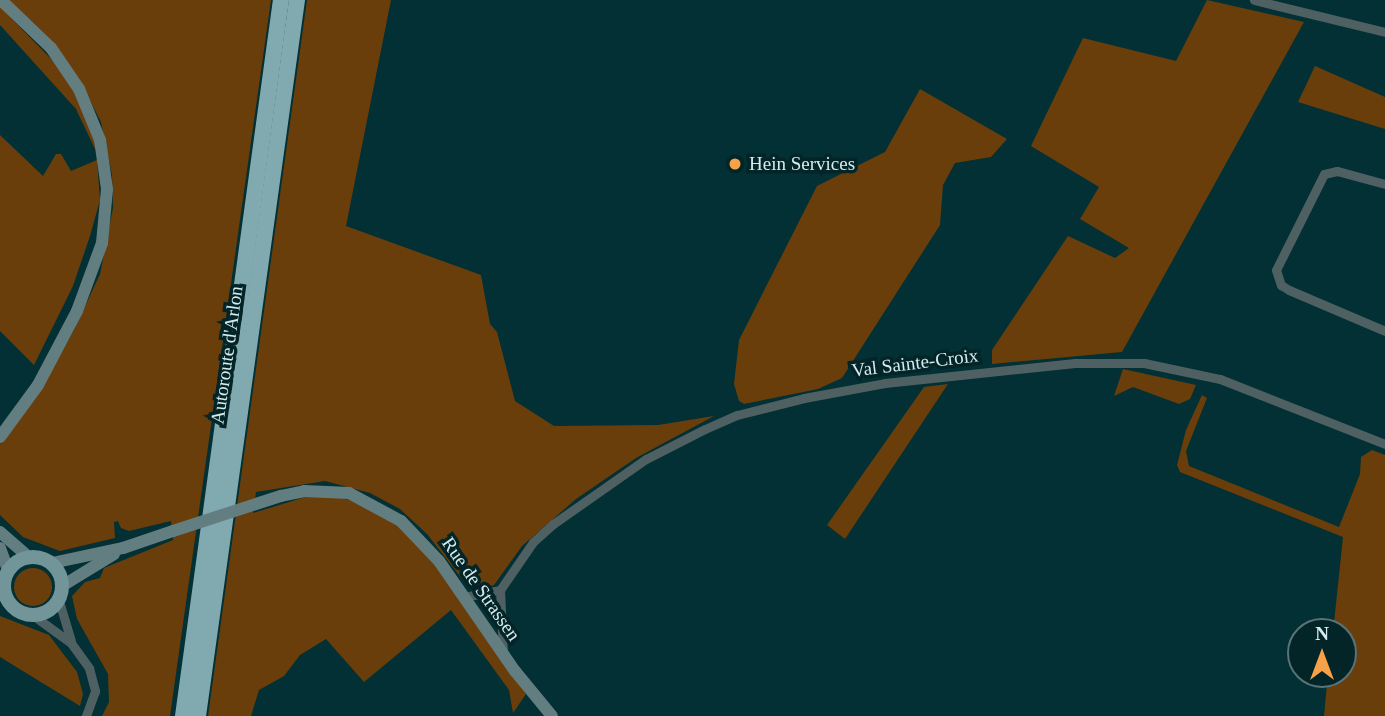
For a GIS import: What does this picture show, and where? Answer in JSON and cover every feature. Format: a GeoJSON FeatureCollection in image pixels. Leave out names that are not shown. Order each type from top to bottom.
{"type":"FeatureCollection","features":[{"type":"Feature","properties":{"kind":"highway","name":"Autoroute d'Arlon"},"geometry":{"type":"LineString","coordinates":[[183,716],[281,0]]}},
{"type":"Feature","properties":{"kind":"highway","name":"Autoroute d'Arlon"},"geometry":{"type":"LineString","coordinates":[[198,716],[297,0]]}},
{"type":"Feature","properties":{"kind":"main road"},"geometry":{"type":"LineString","coordinates":[[1,0],[51,48],[79,89],[100,140],[107,189],[102,243],[77,311],[38,385],[2,430]]}},
{"type":"Feature","properties":{"kind":"main road","name":"Rue de Strassen"},"geometry":{"type":"LineString","coordinates":[[52,563],[123,548],[281,496],[327,490],[383,508],[421,539],[503,655],[552,716]]}},
{"type":"Feature","properties":{"kind":"main road"},"geometry":{"type":"LineString","coordinates":[[0,531],[29,557],[52,563],[62,586],[59,601],[49,611],[34,616],[6,609],[2,586],[8,570],[29,557]]}},
{"type":"Feature","properties":{"kind":"main road"},"geometry":{"type":"LineString","coordinates":[[0,548],[8,570]]}},
{"type":"Feature","properties":{"kind":"main road","name":"Rue de Strassen"},"geometry":{"type":"LineString","coordinates":[[62,586],[123,548]]}},
{"type":"Feature","properties":{"kind":"street"},"geometry":{"type":"LineString","coordinates":[[1254,0],[1385,32]]}},
{"type":"Feature","properties":{"kind":"street"},"geometry":{"type":"LineString","coordinates":[[1385,184],[1338,171],[1324,174],[1276,270],[1280,285],[1385,331]]}},
{"type":"Feature","properties":{"kind":"street","name":"Val Sainte-Croix"},"geometry":{"type":"LineString","coordinates":[[500,590],[533,542],[580,503],[646,459],[737,415],[885,383],[1075,363],[1144,363],[1220,379],[1380,442]]}},
{"type":"Feature","properties":{"kind":"street"},"geometry":{"type":"LineString","coordinates":[[464,597],[500,590],[503,655]]}},
{"type":"Feature","properties":{"kind":"street"},"geometry":{"type":"LineString","coordinates":[[59,601],[71,643],[93,679],[93,703],[86,716]]}},
{"type":"Feature","properties":{"kind":"street"},"geometry":{"type":"LineString","coordinates":[[34,616],[71,643]]}},
{"type":"Feature","properties":{"kind":"shaded area"},"geometry":{"type":"Polygon","coordinates":[[[9,0],[271,0],[170,716],[102,716],[109,702],[108,674],[77,619],[72,596],[85,582],[100,578],[104,568],[173,540],[171,521],[129,531],[121,528],[118,521],[114,522],[115,538],[60,551],[23,537],[0,515],[0,444],[38,395],[74,330],[100,274],[113,208],[112,175],[101,122],[78,77],[9,0]]]}},
{"type":"Feature","properties":{"kind":"shaded area"},"geometry":{"type":"Polygon","coordinates":[[[307,0],[391,0],[346,226],[481,275],[490,324],[497,332],[515,401],[554,426],[658,425],[714,416],[636,458],[576,499],[522,546],[494,585],[484,589],[466,584],[427,534],[400,509],[370,493],[325,481],[256,492],[253,513],[309,496],[342,498],[360,503],[400,526],[433,562],[526,694],[513,713],[509,690],[451,610],[364,682],[326,639],[300,655],[284,676],[259,690],[251,716],[208,716],[307,0]]]}},
{"type":"Feature","properties":{"kind":"shaded area"},"geometry":{"type":"Polygon","coordinates":[[[1207,0],[1304,22],[1122,352],[992,364],[992,350],[1068,236],[1115,258],[1129,248],[1080,219],[1099,187],[1031,146],[1083,38],[1176,61],[1207,0]]]}},
{"type":"Feature","properties":{"kind":"shaded area"},"geometry":{"type":"Polygon","coordinates":[[[0,7],[60,68],[74,89],[97,148],[95,149],[76,109],[0,25],[0,7]]]}},
{"type":"Feature","properties":{"kind":"shaded area"},"geometry":{"type":"Polygon","coordinates":[[[1315,66],[1385,97],[1385,129],[1298,102],[1315,66]]]}},
{"type":"Feature","properties":{"kind":"shaded area"},"geometry":{"type":"Polygon","coordinates":[[[920,89],[1007,139],[991,157],[955,163],[943,185],[940,225],[842,378],[818,389],[744,404],[739,401],[734,384],[739,340],[817,186],[885,152],[920,89]]]}},
{"type":"Feature","properties":{"kind":"shaded area"},"geometry":{"type":"Polygon","coordinates":[[[0,135],[43,176],[56,154],[61,154],[71,171],[97,160],[100,200],[90,236],[73,286],[34,365],[0,331],[0,135]]]}},
{"type":"Feature","properties":{"kind":"shaded area"},"geometry":{"type":"Polygon","coordinates":[[[1123,369],[1196,385],[1190,399],[1179,404],[1133,387],[1114,396],[1123,369]]]}},
{"type":"Feature","properties":{"kind":"shaded area"},"geometry":{"type":"Polygon","coordinates":[[[948,384],[845,539],[827,525],[924,387],[948,384]]]}},
{"type":"Feature","properties":{"kind":"shaded area"},"geometry":{"type":"Polygon","coordinates":[[[1202,395],[1207,398],[1186,451],[1189,466],[1339,527],[1360,474],[1361,457],[1372,450],[1385,455],[1385,716],[1324,716],[1327,688],[1357,688],[1357,618],[1334,618],[1343,537],[1180,472],[1177,465],[1186,430],[1202,395]]]}},
{"type":"Feature","properties":{"kind":"shaded area"},"geometry":{"type":"Polygon","coordinates":[[[33,568],[46,574],[52,587],[46,600],[33,606],[20,600],[14,587],[20,574],[33,568]]]}},
{"type":"Feature","properties":{"kind":"shaded area"},"geometry":{"type":"Polygon","coordinates":[[[0,616],[49,635],[77,672],[83,694],[80,706],[0,657],[0,616]]]}},
{"type":"Feature","properties":{"kind":"place","name":"Hein Services"},"geometry":{"type":"Point","coordinates":[735,164]}}]}
